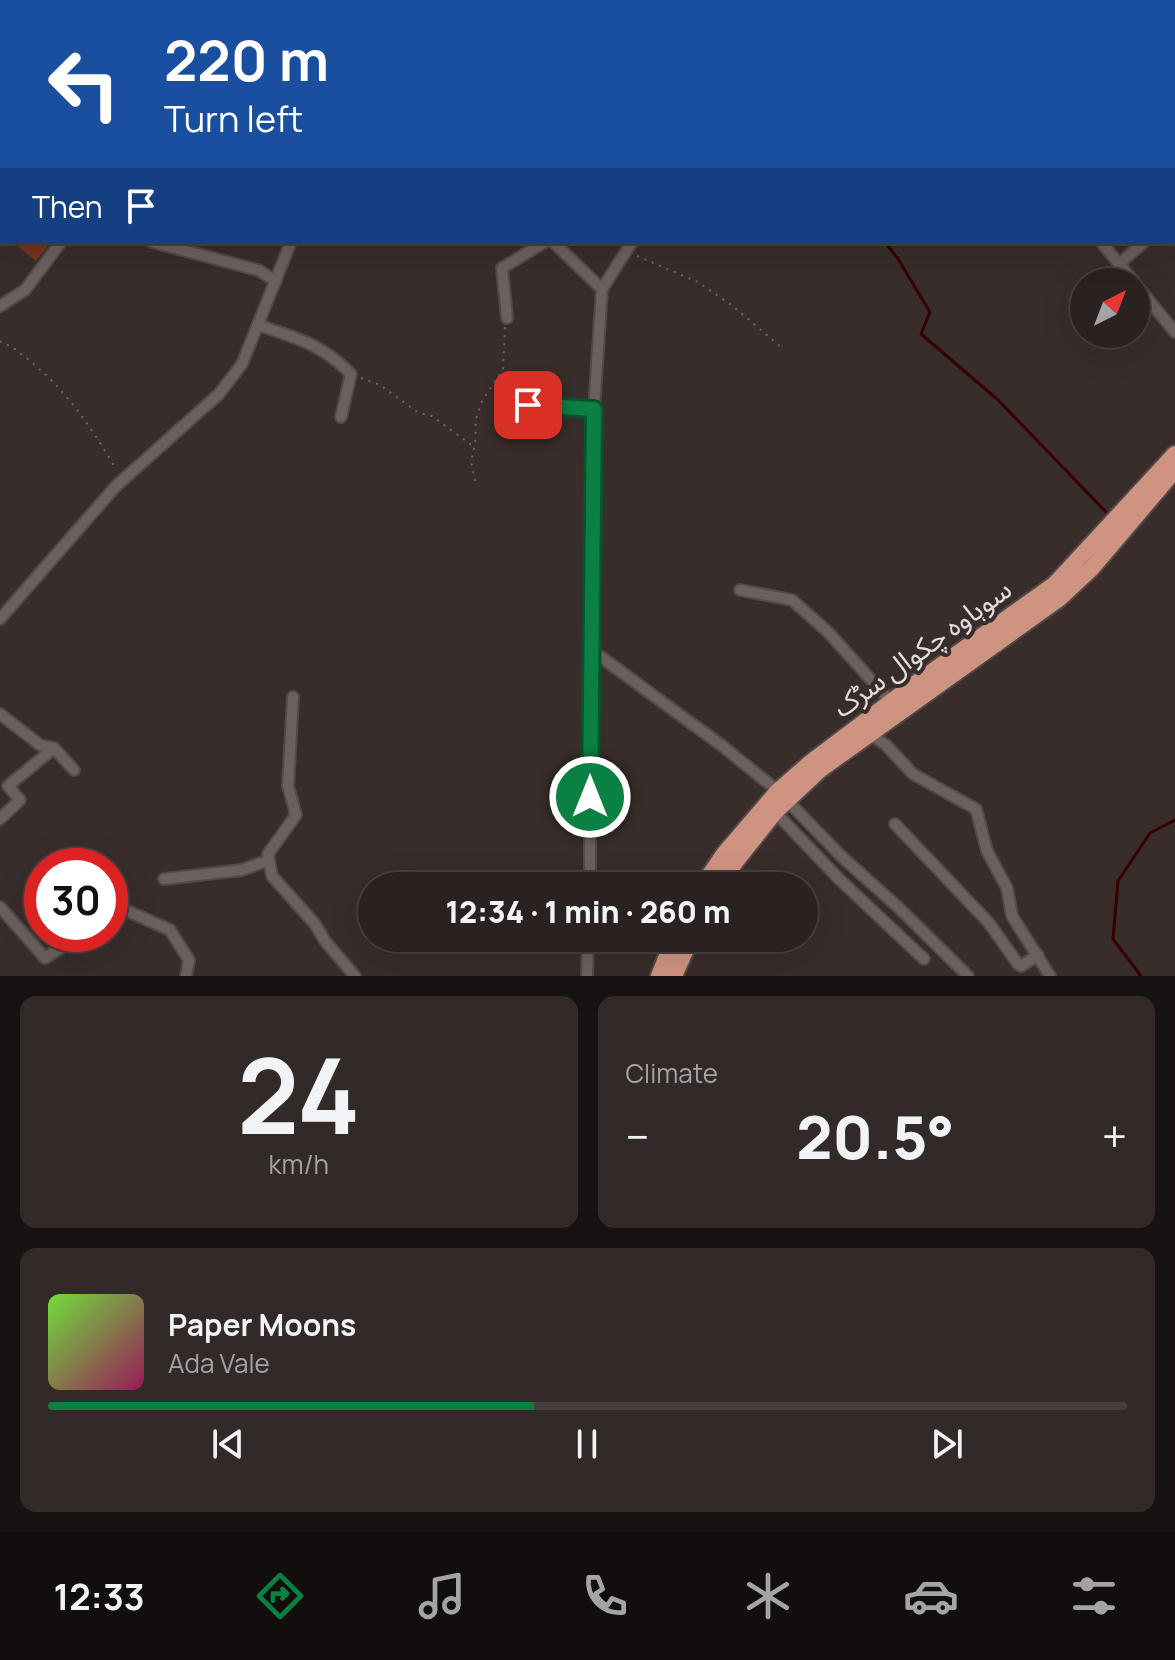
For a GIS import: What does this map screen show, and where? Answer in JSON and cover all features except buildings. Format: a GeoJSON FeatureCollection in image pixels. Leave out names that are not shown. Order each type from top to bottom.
{"type":"FeatureCollection","features":[{"type":"Feature","properties":{"kind":"highway","name":"سوہاوہ چکوال سڑک"},"geometry":{"type":"LineString","coordinates":[[712,872],[724,854],[810,763],[1055,584],[1175,454]]}},
{"type":"Feature","properties":{"kind":"highway"},"geometry":{"type":"LineString","coordinates":[[729,872],[775,812],[783,795],[1060,598],[1102,557],[1175,470]]}},
{"type":"Feature","properties":{"kind":"highway"},"geometry":{"type":"LineString","coordinates":[[659,976],[668,952]]}},
{"type":"Feature","properties":{"kind":"highway"},"geometry":{"type":"LineString","coordinates":[[674,976],[685,952]]}},
{"type":"Feature","properties":{"kind":"street"},"geometry":{"type":"LineString","coordinates":[[0,306],[25,290],[60,244]]}},
{"type":"Feature","properties":{"kind":"street"},"geometry":{"type":"LineString","coordinates":[[160,244],[258,270],[276,281]]}},
{"type":"Feature","properties":{"kind":"street"},"geometry":{"type":"LineString","coordinates":[[0,619],[123,481],[219,394],[242,364],[290,244]]}},
{"type":"Feature","properties":{"kind":"street"},"geometry":{"type":"LineString","coordinates":[[507,318],[502,268],[542,244]]}},
{"type":"Feature","properties":{"kind":"street"},"geometry":{"type":"LineString","coordinates":[[555,244],[602,289]]}},
{"type":"Feature","properties":{"kind":"street"},"geometry":{"type":"LineString","coordinates":[[1103,244],[1122,268]]}},
{"type":"Feature","properties":{"kind":"street"},"geometry":{"type":"LineString","coordinates":[[1119,264],[1142,244]]}},
{"type":"Feature","properties":{"kind":"street"},"geometry":{"type":"LineString","coordinates":[[590,872],[594,409],[602,289],[629,247]]}},
{"type":"Feature","properties":{"kind":"street"},"geometry":{"type":"LineString","coordinates":[[1150,301],[1173,324]]}},
{"type":"Feature","properties":{"kind":"street"},"geometry":{"type":"LineString","coordinates":[[258,325],[306,341],[331,354],[351,374],[341,417]]}},
{"type":"Feature","properties":{"kind":"street"},"geometry":{"type":"LineString","coordinates":[[528,405],[594,409]]}},
{"type":"Feature","properties":{"kind":"street"},"geometry":{"type":"LineString","coordinates":[[740,590],[792,600],[828,632],[891,702]]}},
{"type":"Feature","properties":{"kind":"street"},"geometry":{"type":"LineString","coordinates":[[590,649],[721,745],[783,795],[841,856],[968,976]]}},
{"type":"Feature","properties":{"kind":"street"},"geometry":{"type":"LineString","coordinates":[[293,697],[288,786],[296,815],[268,854],[272,876],[315,924],[325,941],[355,976]]}},
{"type":"Feature","properties":{"kind":"street"},"geometry":{"type":"LineString","coordinates":[[0,714],[40,745],[54,748],[74,770]]}},
{"type":"Feature","properties":{"kind":"street"},"geometry":{"type":"LineString","coordinates":[[870,734],[886,745],[913,774],[976,809],[987,851],[1007,888],[1012,916],[1050,976]]}},
{"type":"Feature","properties":{"kind":"street"},"geometry":{"type":"LineString","coordinates":[[0,819],[20,800],[8,786],[54,748]]}},
{"type":"Feature","properties":{"kind":"street"},"geometry":{"type":"LineString","coordinates":[[775,812],[839,879],[924,959]]}},
{"type":"Feature","properties":{"kind":"street"},"geometry":{"type":"LineString","coordinates":[[895,824],[989,923],[1018,964],[1021,966],[1038,955]]}},
{"type":"Feature","properties":{"kind":"street"},"geometry":{"type":"LineString","coordinates":[[164,879],[242,870],[269,860]]}},
{"type":"Feature","properties":{"kind":"street"},"geometry":{"type":"LineString","coordinates":[[0,907],[24,934]]}},
{"type":"Feature","properties":{"kind":"street"},"geometry":{"type":"LineString","coordinates":[[128,911],[170,930],[189,960],[186,976]]}},
{"type":"Feature","properties":{"kind":"street"},"geometry":{"type":"LineString","coordinates":[[587,976],[588,952]]}},
{"type":"Feature","properties":{"kind":"path"},"geometry":{"type":"LineString","coordinates":[[629,247],[698,282],[734,307],[781,347]]}},
{"type":"Feature","properties":{"kind":"path"},"geometry":{"type":"LineString","coordinates":[[475,481],[471,461],[476,419],[482,401],[503,369],[503,336],[507,318]]}},
{"type":"Feature","properties":{"kind":"path"},"geometry":{"type":"LineString","coordinates":[[0,341],[18,350],[73,401],[123,481]]}},
{"type":"Feature","properties":{"kind":"path"},"geometry":{"type":"LineString","coordinates":[[351,374],[380,385],[419,413],[432,416],[474,448]]}},
{"type":"Feature","properties":{"kind":"waterway"},"geometry":{"type":"LineString","coordinates":[[887,244],[930,312],[921,334],[997,399],[1106,512]]}},
{"type":"Feature","properties":{"kind":"waterway"},"geometry":{"type":"LineString","coordinates":[[1141,976],[1113,939],[1118,881],[1150,833],[1175,820]]}},
{"type":"Feature","properties":{"kind":"route"},"geometry":{"type":"LineString","coordinates":[[528,405],[594,409],[590,797]]}}]}
